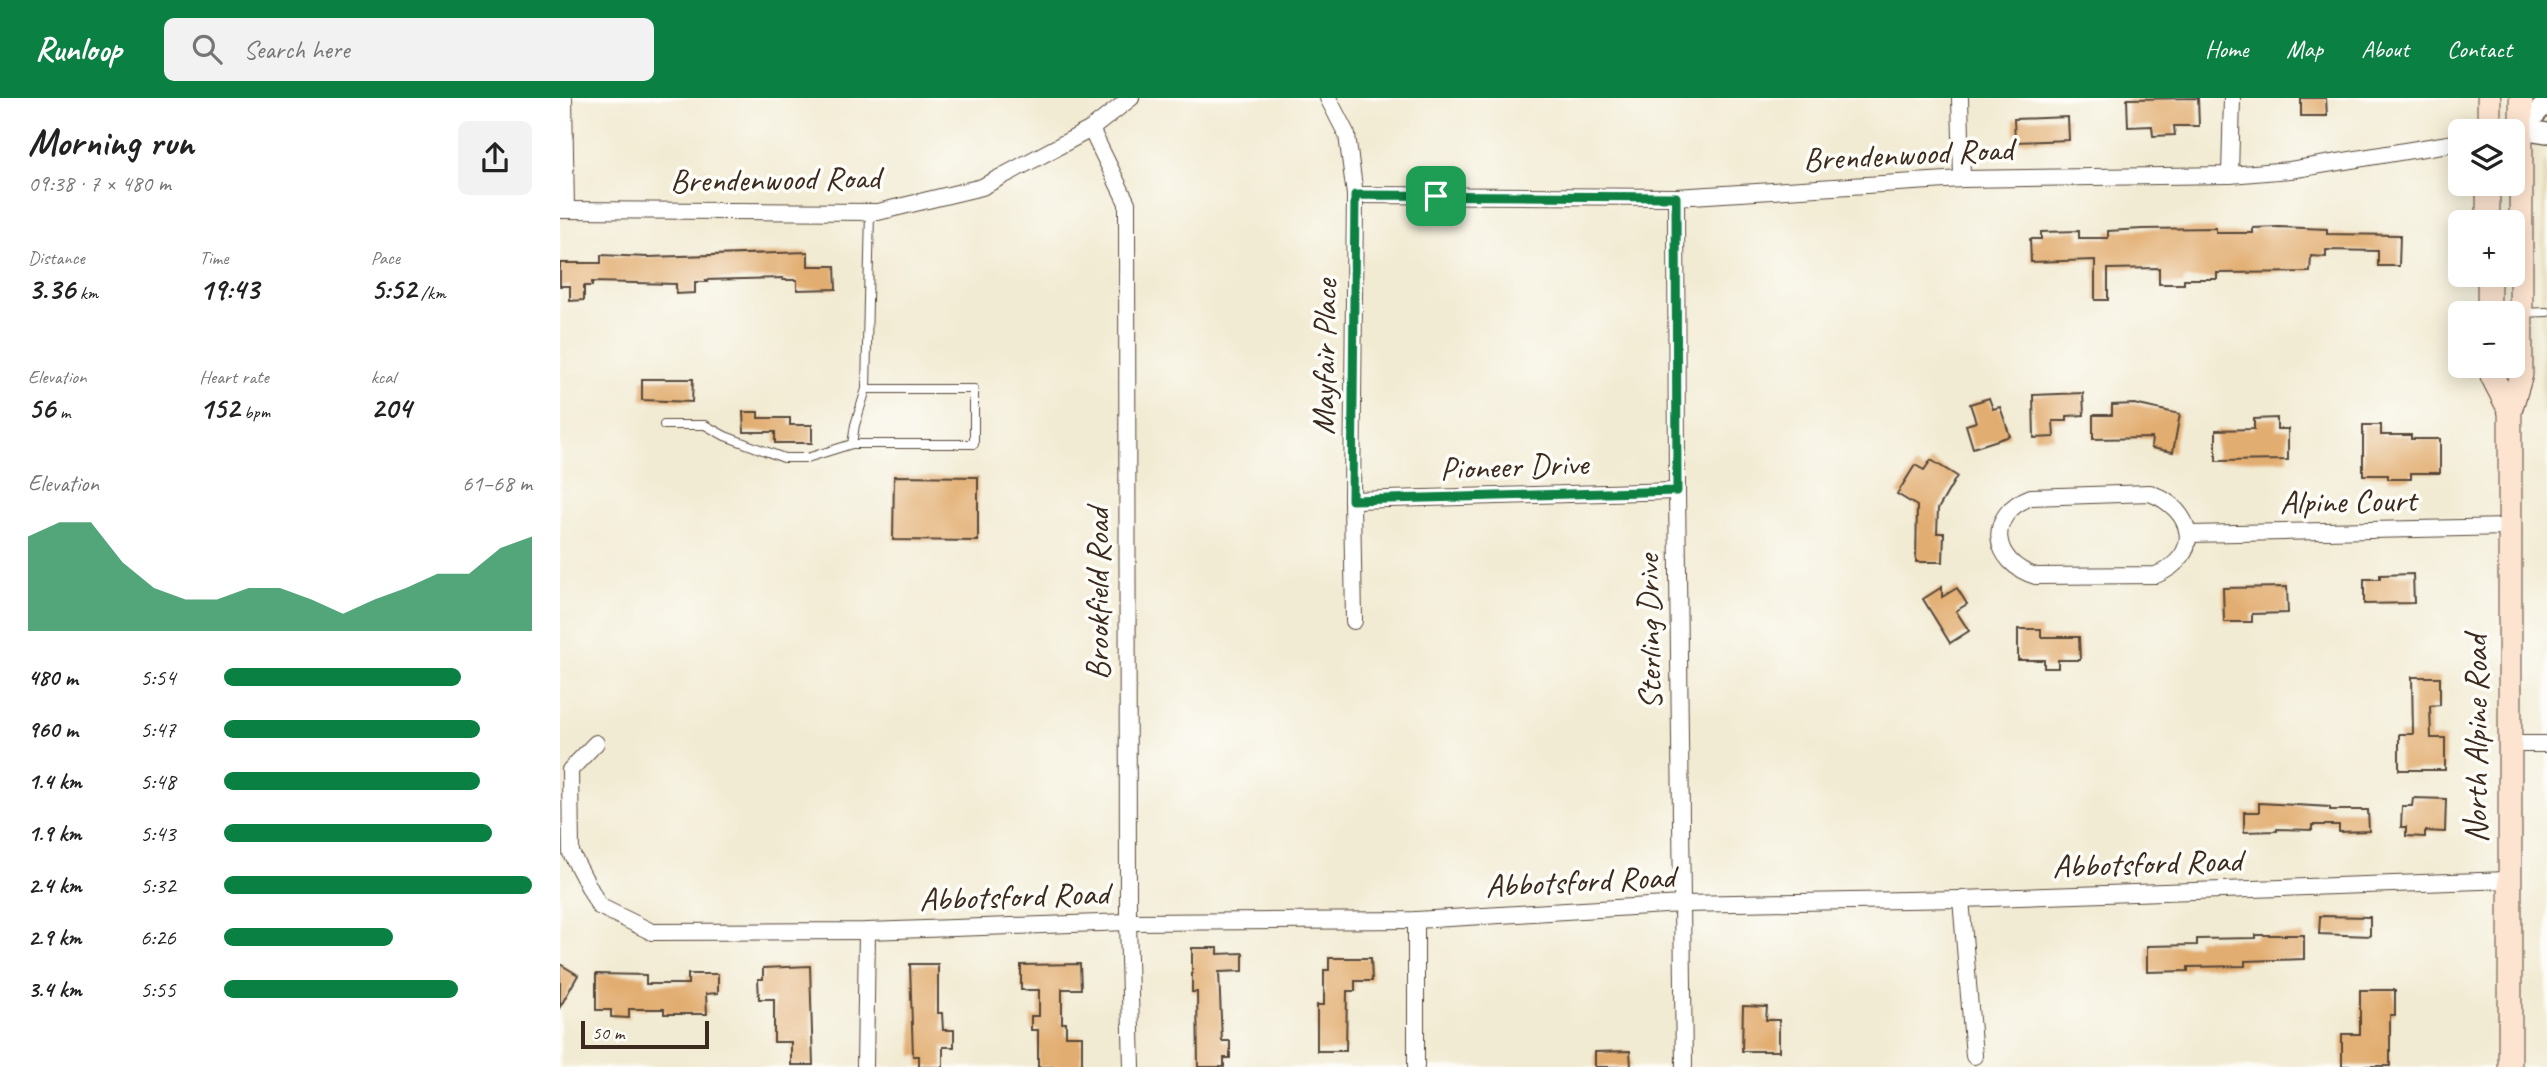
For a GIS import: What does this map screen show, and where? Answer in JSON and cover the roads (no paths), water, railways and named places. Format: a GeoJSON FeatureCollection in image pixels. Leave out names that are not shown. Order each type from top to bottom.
{"type":"FeatureCollection","features":[{"type":"Feature","properties":{"kind":"main road"},"geometry":{"type":"LineString","coordinates":[[2489,98],[2489,119]]}},
{"type":"Feature","properties":{"kind":"main road","name":"North Alpine Road"},"geometry":{"type":"LineString","coordinates":[[2518,119],[2521,98]]}},
{"type":"Feature","properties":{"kind":"main road","name":"North Alpine Road"},"geometry":{"type":"LineString","coordinates":[[2519,196],[2522,301]]}},
{"type":"Feature","properties":{"kind":"main road","name":"North Alpine Road"},"geometry":{"type":"LineString","coordinates":[[2494,378],[2510,411]]}},
{"type":"Feature","properties":{"kind":"main road","name":"North Alpine Road"},"geometry":{"type":"LineString","coordinates":[[2510,1067],[2510,411],[2520,378]]}},
{"type":"Feature","properties":{"kind":"street"},"geometry":{"type":"LineString","coordinates":[[563,210],[564,98]]}},
{"type":"Feature","properties":{"kind":"street","name":"Brendenwood Road"},"geometry":{"type":"LineString","coordinates":[[563,210],[878,212],[982,187],[1091,129],[1131,98]]}},
{"type":"Feature","properties":{"kind":"street","name":"Mayfair Place"},"geometry":{"type":"LineString","coordinates":[[1328,98],[1347,135],[1355,195],[1352,500],[1354,621]]}},
{"type":"Feature","properties":{"kind":"street"},"geometry":{"type":"LineString","coordinates":[[1960,98],[1962,180]]}},
{"type":"Feature","properties":{"kind":"street"},"geometry":{"type":"LineString","coordinates":[[2230,175],[2231,99]]}},
{"type":"Feature","properties":{"kind":"street"},"geometry":{"type":"LineString","coordinates":[[2525,123],[2547,102]]}},
{"type":"Feature","properties":{"kind":"street","name":"Brookfield Road"},"geometry":{"type":"LineString","coordinates":[[1091,129],[1127,203],[1128,922],[1132,1067]]}},
{"type":"Feature","properties":{"kind":"street"},"geometry":{"type":"LineString","coordinates":[[2525,131],[2547,133]]}},
{"type":"Feature","properties":{"kind":"street","name":"Brendenwood Road"},"geometry":{"type":"LineString","coordinates":[[1355,195],[1676,197],[1962,180],[2230,175],[2290,170],[2448,144]]}},
{"type":"Feature","properties":{"kind":"street","name":"Sterling Drive"},"geometry":{"type":"LineString","coordinates":[[1676,197],[1684,1067]]}},
{"type":"Feature","properties":{"kind":"street","name":"Pioneer Drive"},"geometry":{"type":"LineString","coordinates":[[1352,500],[1677,491]]}},
{"type":"Feature","properties":{"kind":"street"},"geometry":{"type":"LineString","coordinates":[[2150,494],[2172,505],[2187,524],[2189,534],[2179,560],[2156,575],[2036,576],[2022,572],[2006,558],[2000,528],[2002,517],[2009,508],[2031,497],[2150,494]]}},
{"type":"Feature","properties":{"kind":"street","name":"Alpine Court"},"geometry":{"type":"LineString","coordinates":[[2189,534],[2509,527]]}},
{"type":"Feature","properties":{"kind":"street","name":"Abbotsford Road"},"geometry":{"type":"LineString","coordinates":[[596,743],[570,770],[571,853],[599,906],[653,932],[867,931],[1128,922],[1416,920],[1682,904],[1961,899],[2509,880]]}},
{"type":"Feature","properties":{"kind":"street"},"geometry":{"type":"LineString","coordinates":[[2509,744],[2547,744]]}},
{"type":"Feature","properties":{"kind":"street"},"geometry":{"type":"LineString","coordinates":[[1961,899],[1974,1056]]}},
{"type":"Feature","properties":{"kind":"street"},"geometry":{"type":"LineString","coordinates":[[1416,920],[1416,1067]]}},
{"type":"Feature","properties":{"kind":"street"},"geometry":{"type":"LineString","coordinates":[[864,1067],[867,931]]}},
{"type":"Feature","properties":{"kind":"lane"},"geometry":{"type":"LineString","coordinates":[[852,444],[866,389],[870,212]]}},
{"type":"Feature","properties":{"kind":"lane"},"geometry":{"type":"LineString","coordinates":[[2525,313],[2547,312]]}},
{"type":"Feature","properties":{"kind":"lane"},"geometry":{"type":"LineString","coordinates":[[664,425],[705,425],[725,436],[784,457],[807,458],[852,444],[974,444],[974,389],[866,389]]}}]}
